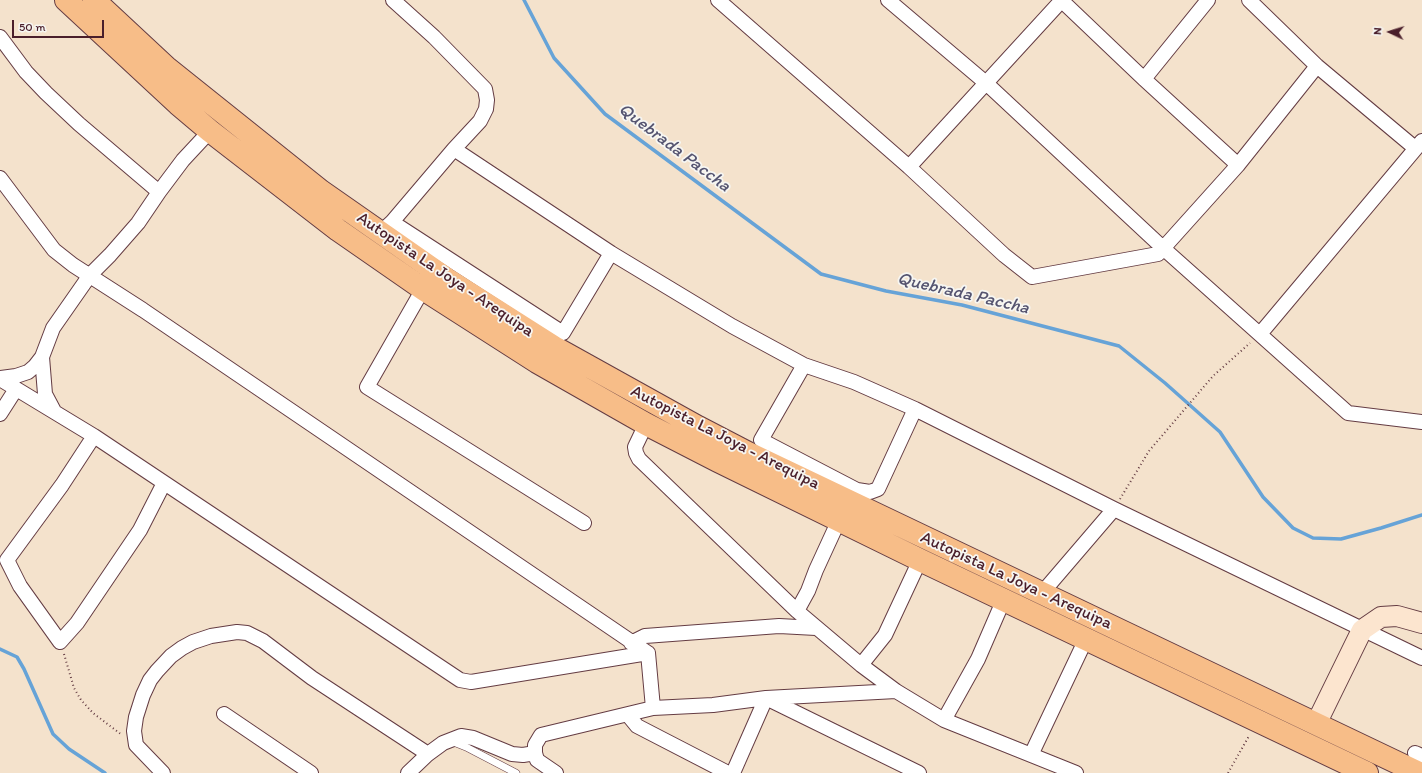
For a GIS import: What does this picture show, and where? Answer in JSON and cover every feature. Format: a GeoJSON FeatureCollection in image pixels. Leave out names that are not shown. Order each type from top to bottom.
{"type":"FeatureCollection","features":[{"type":"Feature","properties":{"kind":"main road","name":"Autopista La Joya - Arequipa"},"geometry":{"type":"LineString","coordinates":[[66,0],[210,132],[338,230],[423,289],[537,362],[646,424],[718,461],[920,560],[1367,773]]}},
{"type":"Feature","properties":{"kind":"main road","name":"Autopista La Joya - Arequipa"},"geometry":{"type":"LineString","coordinates":[[94,0],[166,67],[321,191],[386,228],[447,279],[554,347],[698,427],[854,496],[1042,593],[1316,724],[1419,761]]}},
{"type":"Feature","properties":{"kind":"street"},"geometry":{"type":"LineString","coordinates":[[394,0],[434,37],[485,89],[487,100],[486,109],[480,121],[386,228],[563,333],[612,252]]}},
{"type":"Feature","properties":{"kind":"street"},"geometry":{"type":"LineString","coordinates":[[718,0],[908,167],[1004,255],[1032,277],[1158,254],[1238,165],[1317,66]]}},
{"type":"Feature","properties":{"kind":"street"},"geometry":{"type":"LineString","coordinates":[[888,0],[986,83],[1163,248],[1348,413],[1422,422]]}},
{"type":"Feature","properties":{"kind":"street"},"geometry":{"type":"LineString","coordinates":[[908,167],[1062,0],[1144,79],[1238,165]]}},
{"type":"Feature","properties":{"kind":"street"},"geometry":{"type":"LineString","coordinates":[[1144,79],[1208,0]]}},
{"type":"Feature","properties":{"kind":"street"},"geometry":{"type":"LineString","coordinates":[[1249,0],[1317,66],[1419,145],[1260,334]]}},
{"type":"Feature","properties":{"kind":"street"},"geometry":{"type":"LineString","coordinates":[[0,37],[26,72],[46,93],[79,124],[159,192]]}},
{"type":"Feature","properties":{"kind":"street"},"geometry":{"type":"LineString","coordinates":[[0,378],[16,376],[28,372],[35,366],[42,357],[53,328],[90,276],[138,223],[159,192],[184,160],[210,132]]}},
{"type":"Feature","properties":{"kind":"street"},"geometry":{"type":"LineString","coordinates":[[454,149],[612,252],[732,326],[804,365],[854,382],[915,409],[1114,509],[1422,658]]}},
{"type":"Feature","properties":{"kind":"street"},"geometry":{"type":"LineString","coordinates":[[0,178],[54,250],[74,266],[143,310],[324,432],[648,654]]}},
{"type":"Feature","properties":{"kind":"street"},"geometry":{"type":"LineString","coordinates":[[423,289],[367,387],[584,523]]}},
{"type":"Feature","properties":{"kind":"street"},"geometry":{"type":"LineString","coordinates":[[42,357],[45,394],[55,413]]}},
{"type":"Feature","properties":{"kind":"street"},"geometry":{"type":"LineString","coordinates":[[804,365],[761,440],[854,496],[878,489],[915,409]]}},
{"type":"Feature","properties":{"kind":"street"},"geometry":{"type":"LineString","coordinates":[[0,378],[94,436],[460,680],[471,682],[648,654]]}},
{"type":"Feature","properties":{"kind":"street"},"geometry":{"type":"LineString","coordinates":[[0,414],[16,389]]}},
{"type":"Feature","properties":{"kind":"street"},"geometry":{"type":"LineString","coordinates":[[646,424],[635,447],[639,459],[797,611],[861,665],[896,691],[944,720],[1076,773]]}},
{"type":"Feature","properties":{"kind":"street"},"geometry":{"type":"LineString","coordinates":[[94,436],[62,485],[7,560],[20,586],[60,642],[77,623],[137,536],[164,483]]}},
{"type":"Feature","properties":{"kind":"street"},"geometry":{"type":"LineString","coordinates":[[1042,593],[1114,509]]}},
{"type":"Feature","properties":{"kind":"street"},"geometry":{"type":"LineString","coordinates":[[797,611],[808,591],[839,520]]}},
{"type":"Feature","properties":{"kind":"street"},"geometry":{"type":"LineString","coordinates":[[861,665],[885,635],[920,560]]}},
{"type":"Feature","properties":{"kind":"street"},"geometry":{"type":"LineString","coordinates":[[944,720],[978,659],[1004,599]]}},
{"type":"Feature","properties":{"kind":"street"},"geometry":{"type":"LineString","coordinates":[[1316,724],[1362,630],[1381,617],[1397,616],[1422,623]]}},
{"type":"Feature","properties":{"kind":"street"},"geometry":{"type":"LineString","coordinates":[[631,643],[645,636],[780,626],[816,628]]}},
{"type":"Feature","properties":{"kind":"street"},"geometry":{"type":"LineString","coordinates":[[162,773],[136,745],[134,731],[136,716],[150,680],[156,671],[171,656],[193,642],[211,636],[237,632],[248,633],[263,641],[312,678],[428,754]]}},
{"type":"Feature","properties":{"kind":"street"},"geometry":{"type":"LineString","coordinates":[[1031,755],[1086,639]]}},
{"type":"Feature","properties":{"kind":"street"},"geometry":{"type":"LineString","coordinates":[[648,654],[653,708]]}},
{"type":"Feature","properties":{"kind":"street"},"geometry":{"type":"LineString","coordinates":[[556,773],[537,760],[535,745],[541,735],[653,708],[713,706],[766,698],[896,691]]}},
{"type":"Feature","properties":{"kind":"street"},"geometry":{"type":"LineString","coordinates":[[733,773],[766,698]]}},
{"type":"Feature","properties":{"kind":"street"},"geometry":{"type":"LineString","coordinates":[[766,698],[920,773]]}},
{"type":"Feature","properties":{"kind":"street"},"geometry":{"type":"LineString","coordinates":[[224,714],[311,773]]}},
{"type":"Feature","properties":{"kind":"street"},"geometry":{"type":"LineString","coordinates":[[628,715],[636,726],[728,773]]}},
{"type":"Feature","properties":{"kind":"street"},"geometry":{"type":"LineString","coordinates":[[408,773],[428,754],[443,744],[461,736],[473,738],[512,754],[523,755],[535,753]]}},
{"type":"Feature","properties":{"kind":"lane"},"geometry":{"type":"LineString","coordinates":[[451,741],[516,773]]}},
{"type":"Feature","properties":{"kind":"path"},"geometry":{"type":"LineString","coordinates":[[1114,509],[1149,451],[1213,376],[1260,334]]}},
{"type":"Feature","properties":{"kind":"path"},"geometry":{"type":"LineString","coordinates":[[60,642],[74,688],[81,700],[93,713],[136,745]]}},
{"type":"Feature","properties":{"kind":"path"},"geometry":{"type":"LineString","coordinates":[[1228,773],[1257,721]]}},
{"type":"Feature","properties":{"kind":"waterway","name":"Quebrada Paccha"},"geometry":{"type":"LineString","coordinates":[[524,0],[554,58],[605,114],[821,274],[886,291],[962,305],[1119,346],[1165,383],[1220,432],[1263,497],[1293,528],[1313,538],[1341,539],[1422,515]]}},
{"type":"Feature","properties":{"kind":"waterway"},"geometry":{"type":"LineString","coordinates":[[0,649],[17,657],[24,669],[53,734],[69,749],[105,773]]}}]}
